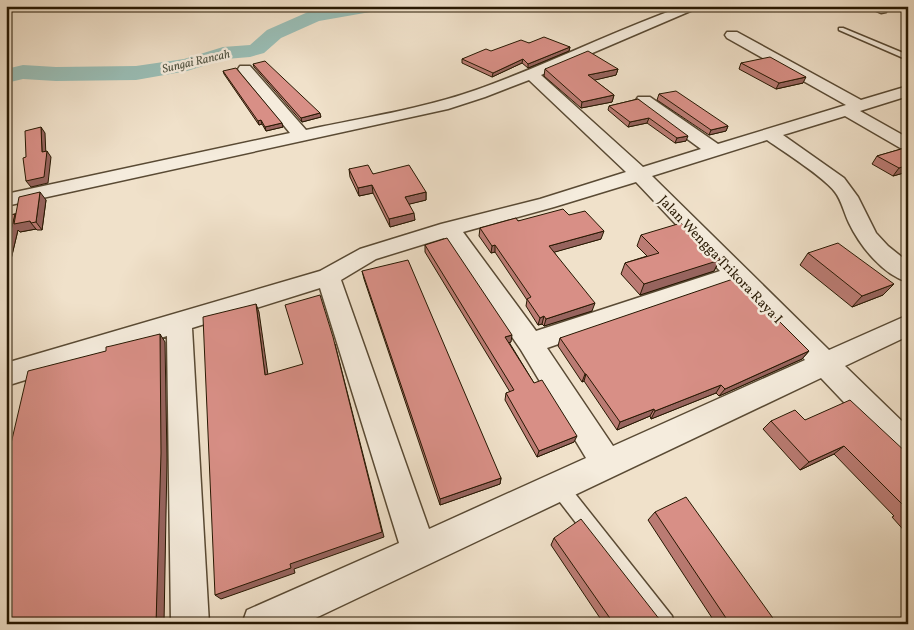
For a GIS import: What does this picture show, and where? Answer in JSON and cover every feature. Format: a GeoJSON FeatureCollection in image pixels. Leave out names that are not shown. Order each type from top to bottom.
{"type":"FeatureCollection","features":[{"type":"Feature","properties":{"kind":"street"},"geometry":{"type":"LineString","coordinates":[[6,200],[304,137],[448,104],[498,89],[638,27],[696,6]]}},
{"type":"Feature","properties":{"kind":"street"},"geometry":{"type":"LineString","coordinates":[[732,35],[852,108],[908,145]]}},
{"type":"Feature","properties":{"kind":"street"},"geometry":{"type":"LineString","coordinates":[[244,69],[304,137]]}},
{"type":"Feature","properties":{"kind":"street","name":"Jalan Wengga Trikora Raya I"},"geometry":{"type":"LineString","coordinates":[[531,74],[638,173],[823,364],[908,448]]}},
{"type":"Feature","properties":{"kind":"street"},"geometry":{"type":"LineString","coordinates":[[8,381],[179,322],[328,277],[368,254],[449,229],[547,203],[638,173],[908,91]]}},
{"type":"Feature","properties":{"kind":"street"},"geometry":{"type":"LineString","coordinates":[[644,100],[714,150]]}},
{"type":"Feature","properties":{"kind":"street"},"geometry":{"type":"LineString","coordinates":[[768,133],[847,191],[858,222],[868,239],[879,252],[908,274]]}},
{"type":"Feature","properties":{"kind":"street"},"geometry":{"type":"LineString","coordinates":[[449,229],[530,343],[607,464]]}},
{"type":"Feature","properties":{"kind":"street"},"geometry":{"type":"LineString","coordinates":[[530,343],[736,274]]}},
{"type":"Feature","properties":{"kind":"street"},"geometry":{"type":"LineString","coordinates":[[328,277],[419,551]]}},
{"type":"Feature","properties":{"kind":"street"},"geometry":{"type":"LineString","coordinates":[[179,322],[190,624]]}},
{"type":"Feature","properties":{"kind":"street"},"geometry":{"type":"LineString","coordinates":[[261,624],[908,325]]}},
{"type":"Feature","properties":{"kind":"lane"},"geometry":{"type":"LineString","coordinates":[[868,6],[883,12]]}},
{"type":"Feature","properties":{"kind":"lane"},"geometry":{"type":"LineString","coordinates":[[840,30],[908,58]]}},
{"type":"Feature","properties":{"kind":"lane"},"geometry":{"type":"LineString","coordinates":[[559,486],[665,623]]}},
{"type":"Feature","properties":{"kind":"building"},"geometry":{"type":"Polygon","coordinates":[[[544,37],[570,47],[528,64],[523,59],[493,73],[462,59],[486,49],[491,51],[521,40],[529,43],[544,37]]]}},
{"type":"Feature","properties":{"kind":"building"},"geometry":{"type":"Polygon","coordinates":[[[588,51],[618,69],[588,75],[614,95],[582,102],[545,69],[588,51]]]}},
{"type":"Feature","properties":{"kind":"building"},"geometry":{"type":"Polygon","coordinates":[[[770,57],[806,77],[779,83],[741,63],[770,57]]]}},
{"type":"Feature","properties":{"kind":"building"},"geometry":{"type":"Polygon","coordinates":[[[265,61],[320,113],[301,118],[253,64],[265,61]]]}},
{"type":"Feature","properties":{"kind":"building"},"geometry":{"type":"Polygon","coordinates":[[[236,68],[282,123],[265,127],[261,120],[258,121],[223,71],[236,68]]]}},
{"type":"Feature","properties":{"kind":"building"},"geometry":{"type":"Polygon","coordinates":[[[676,91],[728,126],[711,130],[659,94],[676,91]]]}},
{"type":"Feature","properties":{"kind":"building"},"geometry":{"type":"Polygon","coordinates":[[[638,99],[688,136],[677,138],[649,118],[630,122],[609,106],[638,99]]]}},
{"type":"Feature","properties":{"kind":"building"},"geometry":{"type":"Polygon","coordinates":[[[41,127],[42,152],[47,151],[44,177],[26,181],[23,158],[26,157],[25,131],[41,127]]]}},
{"type":"Feature","properties":{"kind":"building"},"geometry":{"type":"Polygon","coordinates":[[[908,147],[908,165],[899,168],[877,156],[908,147]]]}},
{"type":"Feature","properties":{"kind":"building"},"geometry":{"type":"Polygon","coordinates":[[[368,165],[373,174],[409,165],[426,192],[405,197],[414,213],[389,219],[372,185],[358,188],[349,169],[368,165]]]}},
{"type":"Feature","properties":{"kind":"building"},"geometry":{"type":"Polygon","coordinates":[[[40,192],[36,222],[31,223],[30,221],[14,224],[19,197],[40,192]]]}},
{"type":"Feature","properties":{"kind":"building"},"geometry":{"type":"Polygon","coordinates":[[[563,209],[569,215],[585,211],[604,231],[549,246],[595,303],[546,319],[544,316],[540,318],[527,299],[531,297],[495,245],[492,246],[480,228],[516,218],[518,221],[563,209]]]}},
{"type":"Feature","properties":{"kind":"building"},"geometry":{"type":"Polygon","coordinates":[[[15,214],[6,250],[6,216],[15,214]]]}},
{"type":"Feature","properties":{"kind":"building"},"geometry":{"type":"Polygon","coordinates":[[[681,223],[699,240],[703,239],[721,257],[718,258],[720,260],[644,284],[625,263],[659,253],[641,235],[681,223]]]}},
{"type":"Feature","properties":{"kind":"building"},"geometry":{"type":"Polygon","coordinates":[[[447,238],[512,335],[505,337],[534,383],[542,380],[577,436],[539,451],[506,393],[514,390],[425,245],[447,238]]]}},
{"type":"Feature","properties":{"kind":"building"},"geometry":{"type":"Polygon","coordinates":[[[838,243],[894,284],[862,296],[808,253],[838,243]]]}},
{"type":"Feature","properties":{"kind":"building"},"geometry":{"type":"Polygon","coordinates":[[[408,260],[501,478],[440,499],[362,271],[408,260]]]}},
{"type":"Feature","properties":{"kind":"building"},"geometry":{"type":"Polygon","coordinates":[[[736,278],[809,351],[725,389],[721,385],[655,411],[654,409],[620,422],[560,338],[736,278]]]}},
{"type":"Feature","properties":{"kind":"building"},"geometry":{"type":"Polygon","coordinates":[[[320,295],[333,337],[382,532],[290,564],[291,568],[215,595],[203,317],[256,304],[265,375],[303,364],[285,305],[320,295]]]}},
{"type":"Feature","properties":{"kind":"building"},"geometry":{"type":"Polygon","coordinates":[[[160,334],[161,453],[156,624],[6,624],[6,465],[28,371],[106,351],[106,347],[160,334]]]}},
{"type":"Feature","properties":{"kind":"building"},"geometry":{"type":"Polygon","coordinates":[[[850,400],[908,454],[908,514],[904,510],[907,509],[844,446],[809,462],[771,421],[795,410],[805,420],[850,400]]]}},
{"type":"Feature","properties":{"kind":"building"},"geometry":{"type":"Polygon","coordinates":[[[686,497],[775,621],[770,624],[730,624],[655,512],[686,497]]]}},
{"type":"Feature","properties":{"kind":"building"},"geometry":{"type":"Polygon","coordinates":[[[581,519],[660,620],[669,621],[672,624],[614,624],[554,538],[581,519]]]}},
{"type":"Feature","properties":{"kind":"waterway","name":"Sungai Rancah"},"geometry":{"type":"LineString","coordinates":[[6,76],[23,72],[56,74],[136,73],[187,65],[223,53],[257,49],[274,34],[314,16],[376,6]]}}]}
